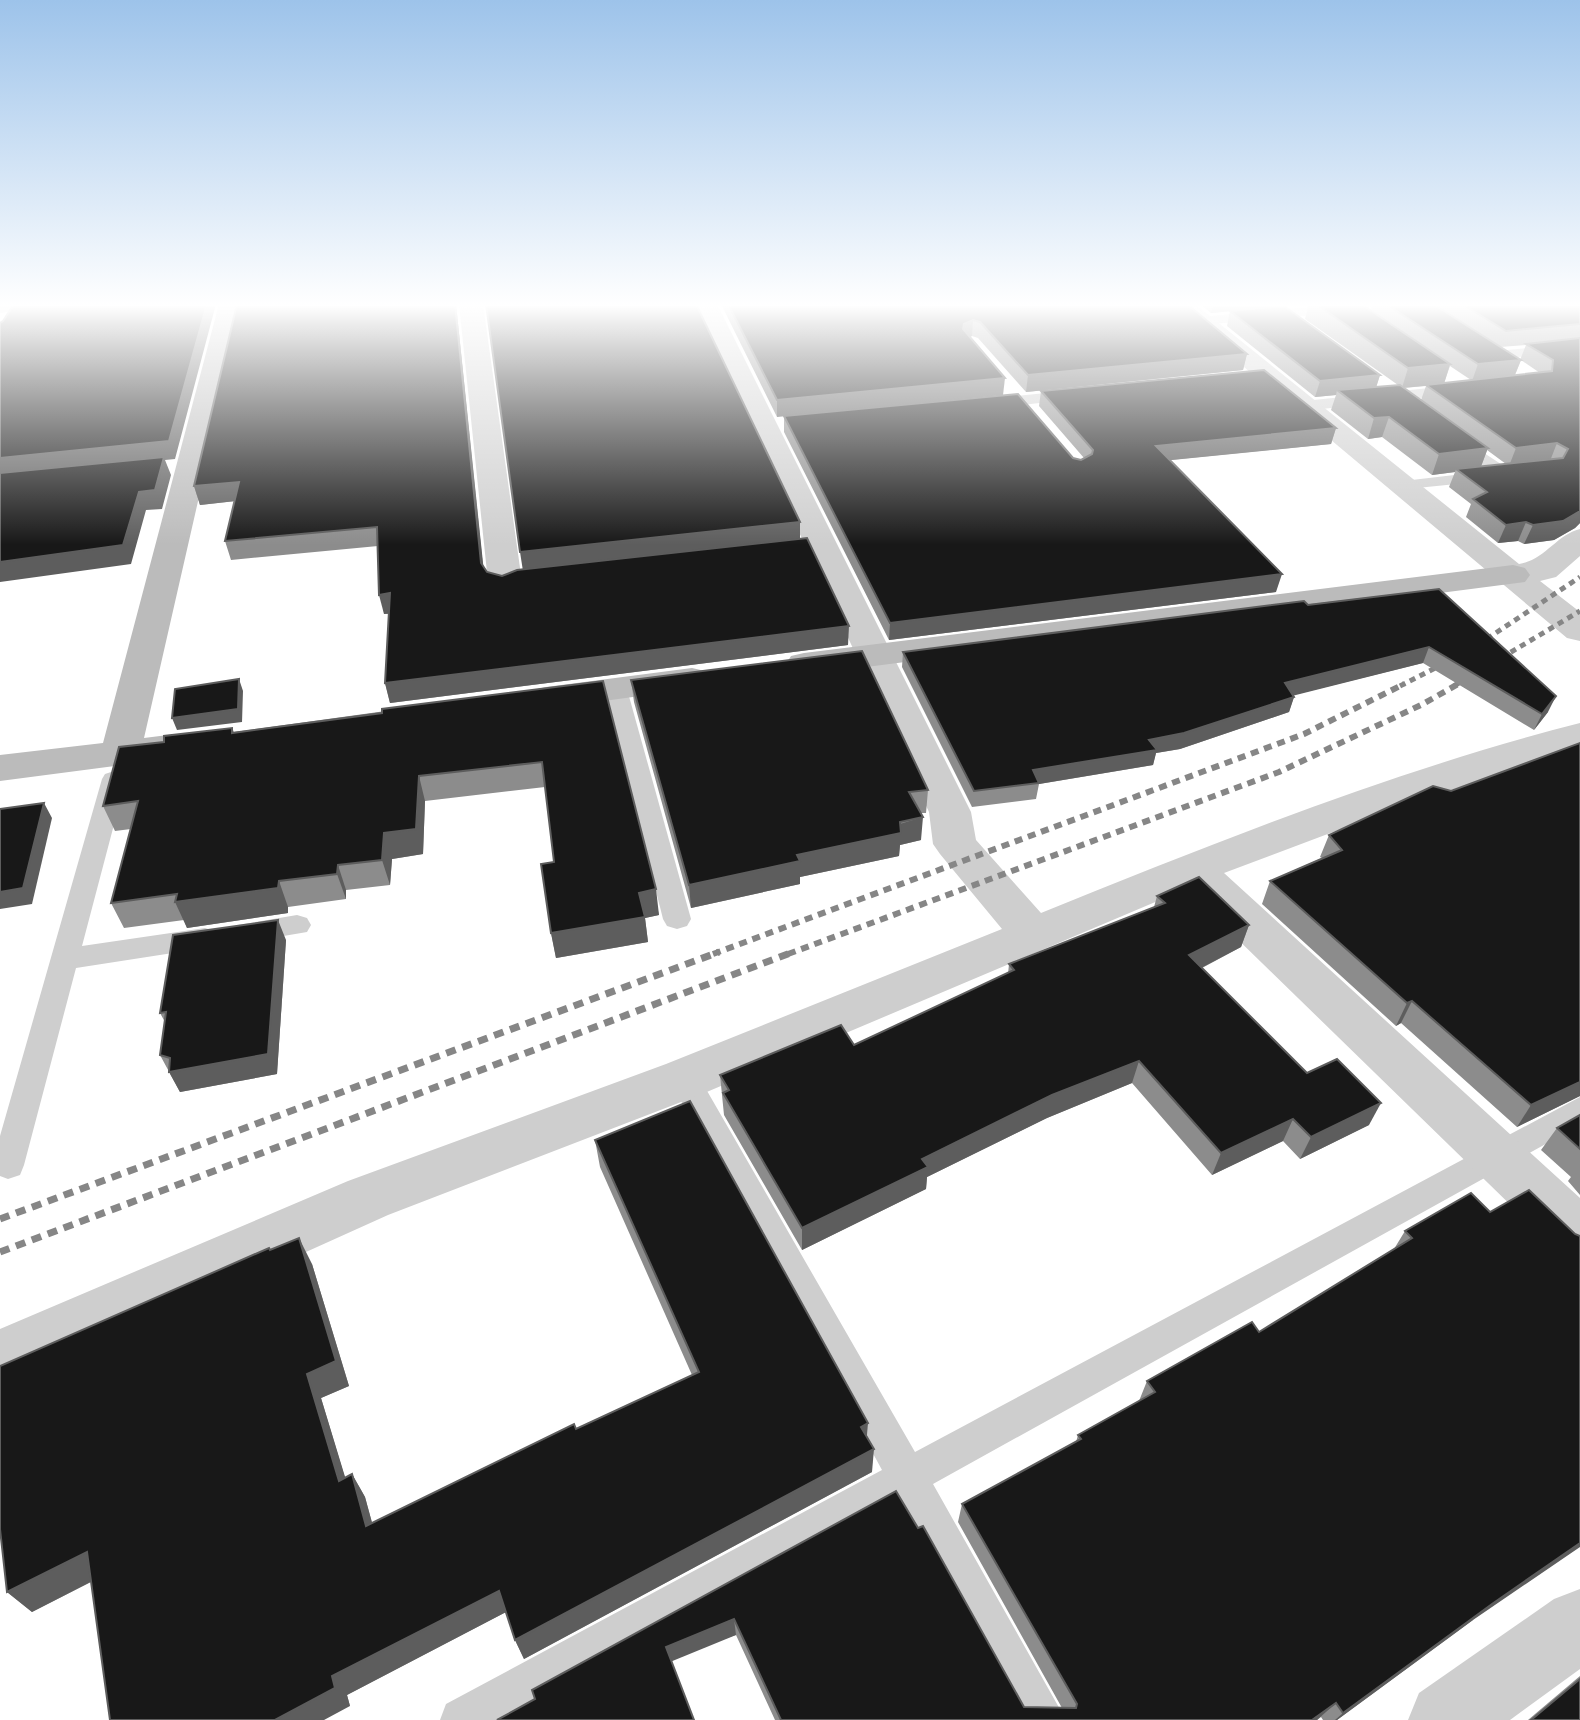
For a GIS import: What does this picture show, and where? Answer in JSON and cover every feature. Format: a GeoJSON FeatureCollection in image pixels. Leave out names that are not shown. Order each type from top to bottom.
{"type":"FeatureCollection","features":[{"type":"Feature","properties":{"kind":"street"},"geometry":{"type":"LineString","coordinates":[[120,754],[184,466],[208,384]]}},
{"type":"Feature","properties":{"kind":"street"},"geometry":{"type":"LineString","coordinates":[[483,384],[512,581]]}},
{"type":"Feature","properties":{"kind":"street"},"geometry":{"type":"LineString","coordinates":[[749,384],[772,425],[809,549],[877,655],[950,812],[955,844],[1034,935]]}},
{"type":"Feature","properties":{"kind":"street"},"geometry":{"type":"LineString","coordinates":[[1278,384],[1580,630]]}},
{"type":"Feature","properties":{"kind":"street"},"geometry":{"type":"LineString","coordinates":[[769,669],[1513,575],[1544,570],[1580,539]]}},
{"type":"Feature","properties":{"kind":"street"},"geometry":{"type":"LineString","coordinates":[[507,703],[723,675]]}},
{"type":"Feature","properties":{"kind":"street"},"geometry":{"type":"LineString","coordinates":[[0,1360],[368,1198],[684,1079],[1192,869],[1387,796],[1580,735]]}},
{"type":"Feature","properties":{"kind":"street"},"geometry":{"type":"LineString","coordinates":[[0,768],[212,742]]}},
{"type":"Feature","properties":{"kind":"street"},"geometry":{"type":"LineString","coordinates":[[1192,869],[1580,1235]]}},
{"type":"Feature","properties":{"kind":"street"},"geometry":{"type":"LineString","coordinates":[[1446,1720],[1580,1625]]}},
{"type":"Feature","properties":{"kind":"lane"},"geometry":{"type":"LineString","coordinates":[[1381,384],[1420,413]]}},
{"type":"Feature","properties":{"kind":"lane"},"geometry":{"type":"LineString","coordinates":[[1304,406],[1474,388],[1467,384]]}},
{"type":"Feature","properties":{"kind":"lane"},"geometry":{"type":"LineString","coordinates":[[976,405],[1098,393]]}},
{"type":"Feature","properties":{"kind":"lane"},"geometry":{"type":"LineString","coordinates":[[1403,486],[1511,473],[1444,431]]}},
{"type":"Feature","properties":{"kind":"lane"},"geometry":{"type":"LineString","coordinates":[[616,689],[677,919]]}},
{"type":"Feature","properties":{"kind":"lane"},"geometry":{"type":"LineString","coordinates":[[8,1165],[120,754]]}},
{"type":"Feature","properties":{"kind":"lane"},"geometry":{"type":"LineString","coordinates":[[66,959],[297,925]]}},
{"type":"Feature","properties":{"kind":"lane"},"geometry":{"type":"LineString","coordinates":[[684,1079],[1044,1720]]}},
{"type":"Feature","properties":{"kind":"lane"},"geometry":{"type":"LineString","coordinates":[[462,1720],[1580,1110]]}},
{"type":"Feature","properties":{"kind":"building"},"geometry":{"type":"Polygon","coordinates":[[[0,384],[185,384],[169,441],[0,458],[0,384]]]}},
{"type":"Feature","properties":{"kind":"building"},"geometry":{"type":"Polygon","coordinates":[[[218,384],[463,384],[481,563],[487,572],[502,576],[517,570],[807,538],[849,626],[385,683],[390,593],[379,595],[377,527],[225,541],[239,482],[194,486],[218,384]]]}},
{"type":"Feature","properties":{"kind":"building"},"geometry":{"type":"Polygon","coordinates":[[[497,384],[734,384],[800,522],[520,552],[497,384]]]}},
{"type":"Feature","properties":{"kind":"building"},"geometry":{"type":"Polygon","coordinates":[[[769,384],[940,384],[777,400],[769,384]]]}},
{"type":"Feature","properties":{"kind":"building"},"geometry":{"type":"Polygon","coordinates":[[[1113,384],[1282,384],[1336,428],[1156,446],[1282,574],[890,623],[784,416],[1018,394],[1073,458],[1081,460],[1092,454],[1093,450],[1041,391],[1113,384]]]}},
{"type":"Feature","properties":{"kind":"building"},"geometry":{"type":"Polygon","coordinates":[[[1580,384],[1580,511],[1563,521],[1506,525],[1473,499],[1487,492],[1456,469],[1563,458],[1568,449],[1557,443],[1516,448],[1426,385],[1580,384]]]}},
{"type":"Feature","properties":{"kind":"building"},"geometry":{"type":"Polygon","coordinates":[[[1400,385],[1488,448],[1439,454],[1389,417],[1374,418],[1337,390],[1400,385]]]}},
{"type":"Feature","properties":{"kind":"building"},"geometry":{"type":"Polygon","coordinates":[[[164,457],[155,490],[139,492],[123,545],[0,562],[0,473],[164,457]]]}},
{"type":"Feature","properties":{"kind":"building"},"geometry":{"type":"Polygon","coordinates":[[[1439,589],[1556,696],[1542,714],[1429,647],[1285,683],[1294,697],[1184,733],[1149,740],[1157,750],[1033,770],[1039,783],[974,791],[903,652],[1304,601],[1308,605],[1439,589]]]}},
{"type":"Feature","properties":{"kind":"building"},"geometry":{"type":"Polygon","coordinates":[[[862,651],[928,790],[909,792],[923,817],[900,822],[901,833],[797,855],[800,861],[689,885],[631,680],[862,651]]]}},
{"type":"Feature","properties":{"kind":"building"},"geometry":{"type":"Polygon","coordinates":[[[239,679],[238,709],[172,718],[175,689],[239,679]]]}},
{"type":"Feature","properties":{"kind":"building"},"geometry":{"type":"Polygon","coordinates":[[[603,681],[656,889],[639,893],[645,917],[551,933],[541,864],[554,862],[542,762],[419,776],[416,829],[384,833],[382,860],[338,865],[337,874],[279,881],[278,888],[175,902],[177,894],[111,903],[138,801],[103,806],[119,747],[164,742],[164,736],[232,728],[232,733],[382,713],[382,709],[603,681]]]}},
{"type":"Feature","properties":{"kind":"building"},"geometry":{"type":"Polygon","coordinates":[[[1580,743],[1580,1082],[1531,1105],[1412,1001],[1407,1003],[1270,881],[1342,850],[1329,835],[1433,786],[1451,791],[1580,743]]]}},
{"type":"Feature","properties":{"kind":"building"},"geometry":{"type":"Polygon","coordinates":[[[44,803],[23,888],[0,892],[0,809],[44,803]]]}},
{"type":"Feature","properties":{"kind":"building"},"geometry":{"type":"Polygon","coordinates":[[[1199,877],[1249,925],[1189,955],[1307,1073],[1337,1059],[1381,1103],[1311,1137],[1293,1119],[1221,1153],[1139,1061],[1052,1095],[922,1159],[928,1167],[802,1228],[723,1093],[729,1090],[720,1075],[841,1025],[854,1045],[1014,970],[1009,964],[1165,903],[1157,896],[1199,877]]]}},
{"type":"Feature","properties":{"kind":"building"},"geometry":{"type":"Polygon","coordinates":[[[278,920],[268,1054],[169,1072],[170,1058],[160,1055],[166,1012],[160,1013],[173,935],[278,920]]]}},
{"type":"Feature","properties":{"kind":"building"},"geometry":{"type":"Polygon","coordinates":[[[690,1101],[868,1423],[861,1427],[874,1449],[515,1640],[499,1591],[332,1676],[335,1688],[275,1720],[110,1720],[87,1552],[7,1592],[0,1529],[0,1366],[269,1248],[299,1238],[336,1361],[307,1374],[339,1481],[352,1474],[366,1526],[574,1424],[576,1429],[699,1372],[595,1140],[690,1101]]]}},
{"type":"Feature","properties":{"kind":"building"},"geometry":{"type":"Polygon","coordinates":[[[1580,1115],[1580,1149],[1557,1128],[1580,1115]]]}},
{"type":"Feature","properties":{"kind":"building"},"geometry":{"type":"Polygon","coordinates":[[[1529,1190],[1580,1236],[1580,1543],[1343,1713],[1336,1703],[1312,1720],[781,1720],[734,1619],[666,1647],[694,1720],[497,1720],[535,1699],[532,1690],[896,1491],[918,1528],[923,1526],[1024,1707],[1076,1708],[1077,1704],[962,1504],[1081,1439],[1078,1435],[1155,1392],[1147,1381],[1252,1322],[1259,1332],[1412,1238],[1405,1231],[1471,1193],[1490,1212],[1529,1190]]]}},
{"type":"Feature","properties":{"kind":"building"},"geometry":{"type":"Polygon","coordinates":[[[1580,1679],[1580,1720],[1531,1720],[1580,1679]]]}},
{"type":"Feature","properties":{"kind":"railway"},"geometry":{"type":"LineString","coordinates":[[1400,686],[1467,652],[1580,577]]}},
{"type":"Feature","properties":{"kind":"railway"},"geometry":{"type":"LineString","coordinates":[[1454,686],[1580,611]]}},
{"type":"Feature","properties":{"kind":"railway"},"geometry":{"type":"LineString","coordinates":[[1400,686],[1404,684]]}},
{"type":"Feature","properties":{"kind":"railway"},"geometry":{"type":"LineString","coordinates":[[788,954],[1279,772],[1423,704],[1458,684]]}},
{"type":"Feature","properties":{"kind":"railway"},"geometry":{"type":"LineString","coordinates":[[713,954],[1304,734],[1400,686]]}},
{"type":"Feature","properties":{"kind":"railway"},"geometry":{"type":"LineString","coordinates":[[0,1219],[719,952]]}},
{"type":"Feature","properties":{"kind":"railway"},"geometry":{"type":"LineString","coordinates":[[0,1252],[793,952]]}}]}
